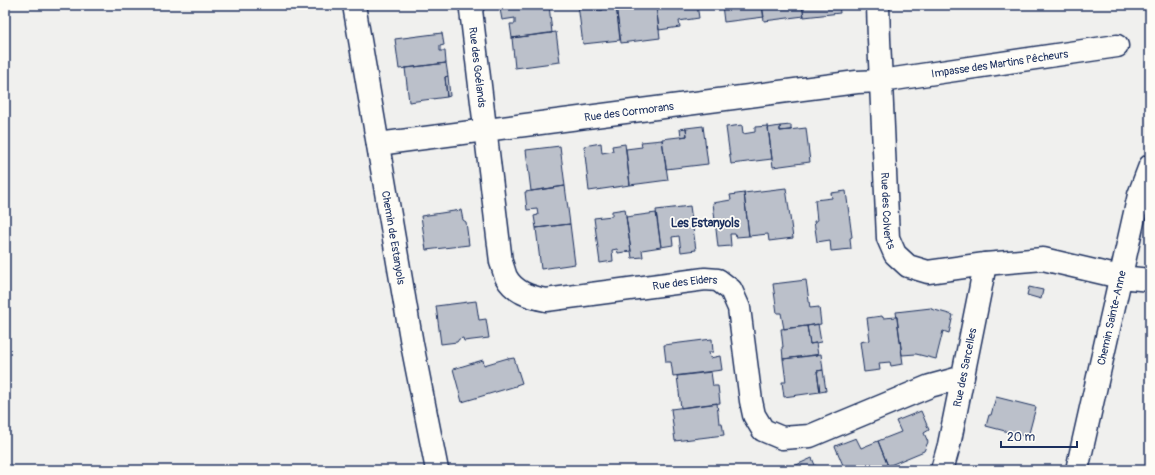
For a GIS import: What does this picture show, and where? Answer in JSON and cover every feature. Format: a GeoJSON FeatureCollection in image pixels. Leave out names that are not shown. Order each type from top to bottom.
{"type":"FeatureCollection","features":[{"type":"Feature","properties":{"kind":"street","name":"Chemin de Estanyols"},"geometry":{"type":"LineString","coordinates":[[354,5],[412,344],[437,470]]}},
{"type":"Feature","properties":{"kind":"street","name":"Rue des Goélands"},"geometry":{"type":"LineString","coordinates":[[473,5],[471,10],[486,130]]}},
{"type":"Feature","properties":{"kind":"street","name":"Rue des Colverts"},"geometry":{"type":"LineString","coordinates":[[878,5],[888,238],[895,254],[908,266],[928,272],[985,264],[1043,259],[1120,277],[1150,280]]}},
{"type":"Feature","properties":{"kind":"street","name":"Impasse des Martins Pêcheurs"},"geometry":{"type":"LineString","coordinates":[[881,81],[1117,46]]}},
{"type":"Feature","properties":{"kind":"street","name":"Rue des Cormorans"},"geometry":{"type":"LineString","coordinates":[[378,144],[849,83],[881,81]]}},
{"type":"Feature","properties":{"kind":"street","name":"Rue des Eiders"},"geometry":{"type":"LineString","coordinates":[[486,130],[501,262],[506,277],[516,289],[529,296],[546,300],[705,279],[718,280],[731,290],[739,308],[751,401],[754,415],[763,430],[782,438],[810,436],[930,386],[963,377]]}},
{"type":"Feature","properties":{"kind":"street","name":"Chemin Sainte-Anne"},"geometry":{"type":"LineString","coordinates":[[1077,470],[1139,195],[1150,166]]}},
{"type":"Feature","properties":{"kind":"street","name":"Rue des Sarcelles"},"geometry":{"type":"LineString","coordinates":[[942,470],[949,445],[985,264]]}},
{"type":"Feature","properties":{"kind":"building"},"geometry":{"type":"Polygon","coordinates":[[[529,5],[549,5],[552,33],[512,38],[510,24],[515,24],[515,18],[502,20],[500,9],[529,5]]]}},
{"type":"Feature","properties":{"kind":"building"},"geometry":{"type":"Polygon","coordinates":[[[578,5],[597,5],[598,11],[603,10],[603,5],[616,5],[620,40],[583,44],[578,5]]]}},
{"type":"Feature","properties":{"kind":"building"},"geometry":{"type":"Polygon","coordinates":[[[616,5],[656,5],[660,38],[621,43],[616,5]]]}},
{"type":"Feature","properties":{"kind":"building"},"geometry":{"type":"Polygon","coordinates":[[[656,5],[697,5],[699,18],[679,21],[680,27],[659,30],[656,5]]]}},
{"type":"Feature","properties":{"kind":"building"},"geometry":{"type":"Polygon","coordinates":[[[722,5],[762,5],[764,17],[724,22],[722,5]]]}},
{"type":"Feature","properties":{"kind":"building"},"geometry":{"type":"Polygon","coordinates":[[[762,5],[802,5],[804,16],[764,21],[762,5]]]}},
{"type":"Feature","properties":{"kind":"building"},"geometry":{"type":"Polygon","coordinates":[[[802,5],[839,5],[840,13],[804,17],[802,5]]]}},
{"type":"Feature","properties":{"kind":"building"},"geometry":{"type":"Polygon","coordinates":[[[556,32],[560,62],[515,68],[512,38],[556,32]]]}},
{"type":"Feature","properties":{"kind":"building"},"geometry":{"type":"Polygon","coordinates":[[[442,33],[444,45],[440,46],[440,51],[445,51],[446,63],[399,69],[395,39],[442,33]]]}},
{"type":"Feature","properties":{"kind":"building"},"geometry":{"type":"Polygon","coordinates":[[[446,63],[448,76],[445,77],[447,97],[409,102],[405,68],[446,63]]]}},
{"type":"Feature","properties":{"kind":"building"},"geometry":{"type":"Polygon","coordinates":[[[448,76],[450,96],[447,97],[445,77],[448,76]]]}},
{"type":"Feature","properties":{"kind":"building"},"geometry":{"type":"Polygon","coordinates":[[[742,125],[743,134],[755,132],[755,127],[768,126],[772,159],[731,164],[726,127],[742,125]]]}},
{"type":"Feature","properties":{"kind":"building"},"geometry":{"type":"Polygon","coordinates":[[[791,125],[791,130],[780,131],[780,126],[791,125]]]}},
{"type":"Feature","properties":{"kind":"building"},"geometry":{"type":"Polygon","coordinates":[[[703,126],[708,164],[666,169],[662,139],[687,136],[686,128],[703,126]]]}},
{"type":"Feature","properties":{"kind":"building"},"geometry":{"type":"Polygon","coordinates":[[[780,126],[780,131],[806,128],[810,162],[773,167],[768,128],[780,126]]]}},
{"type":"Feature","properties":{"kind":"building"},"geometry":{"type":"Polygon","coordinates":[[[686,128],[687,136],[681,137],[680,129],[686,128]]]}},
{"type":"Feature","properties":{"kind":"building"},"geometry":{"type":"Polygon","coordinates":[[[662,140],[668,180],[630,185],[626,149],[642,147],[641,142],[662,140]]]}},
{"type":"Feature","properties":{"kind":"building"},"geometry":{"type":"Polygon","coordinates":[[[601,143],[602,153],[613,151],[612,146],[625,144],[630,185],[589,191],[584,146],[601,143]]]}},
{"type":"Feature","properties":{"kind":"building"},"geometry":{"type":"Polygon","coordinates":[[[560,146],[565,186],[531,191],[526,150],[560,146]]]}},
{"type":"Feature","properties":{"kind":"building"},"geometry":{"type":"Polygon","coordinates":[[[565,186],[570,224],[536,228],[534,216],[538,215],[537,209],[527,210],[525,192],[565,186]]]}},
{"type":"Feature","properties":{"kind":"building"},"geometry":{"type":"Polygon","coordinates":[[[786,188],[793,238],[769,241],[768,234],[749,236],[744,193],[786,188]]]}},
{"type":"Feature","properties":{"kind":"building"},"geometry":{"type":"Polygon","coordinates":[[[846,191],[852,237],[850,238],[851,249],[831,251],[830,240],[817,242],[814,221],[817,221],[815,200],[832,198],[831,193],[846,191]]]}},
{"type":"Feature","properties":{"kind":"building"},"geometry":{"type":"Polygon","coordinates":[[[744,193],[749,236],[736,237],[735,234],[730,234],[731,246],[718,247],[713,203],[731,200],[730,195],[744,193]]]}},
{"type":"Feature","properties":{"kind":"building"},"geometry":{"type":"Polygon","coordinates":[[[690,206],[696,250],[681,252],[679,236],[672,237],[673,245],[661,247],[656,210],[690,206]]]}},
{"type":"Feature","properties":{"kind":"building"},"geometry":{"type":"Polygon","coordinates":[[[625,209],[631,251],[618,253],[617,249],[612,250],[613,261],[600,263],[594,218],[612,216],[612,211],[625,209]]]}},
{"type":"Feature","properties":{"kind":"building"},"geometry":{"type":"Polygon","coordinates":[[[461,210],[463,220],[466,222],[469,245],[426,250],[421,216],[461,210]]]}},
{"type":"Feature","properties":{"kind":"building"},"geometry":{"type":"Polygon","coordinates":[[[656,213],[661,247],[642,250],[643,257],[632,258],[626,217],[656,213]]]}},
{"type":"Feature","properties":{"kind":"building"},"geometry":{"type":"Polygon","coordinates":[[[570,224],[575,264],[541,269],[536,228],[570,224]]]}},
{"type":"Feature","properties":{"kind":"building"},"geometry":{"type":"Polygon","coordinates":[[[806,280],[810,308],[819,307],[821,324],[784,329],[781,313],[777,313],[773,284],[806,280]]]}},
{"type":"Feature","properties":{"kind":"building"},"geometry":{"type":"Polygon","coordinates":[[[1029,287],[1043,290],[1041,299],[1027,295],[1029,287]]]}},
{"type":"Feature","properties":{"kind":"building"},"geometry":{"type":"Polygon","coordinates":[[[476,301],[479,320],[486,319],[489,338],[464,341],[463,338],[459,339],[457,342],[441,344],[436,306],[476,301]]]}},
{"type":"Feature","properties":{"kind":"building"},"geometry":{"type":"Polygon","coordinates":[[[931,308],[953,315],[949,333],[943,331],[936,359],[916,354],[902,355],[896,312],[931,308]]]}},
{"type":"Feature","properties":{"kind":"building"},"geometry":{"type":"Polygon","coordinates":[[[882,316],[883,318],[897,317],[903,364],[891,366],[890,362],[879,363],[880,370],[864,372],[860,342],[870,340],[867,318],[882,316]]]}},
{"type":"Feature","properties":{"kind":"building"},"geometry":{"type":"Polygon","coordinates":[[[818,324],[821,342],[810,344],[807,326],[818,324]]]}},
{"type":"Feature","properties":{"kind":"building"},"geometry":{"type":"Polygon","coordinates":[[[807,326],[810,344],[816,343],[818,355],[783,359],[781,329],[807,326]]]}},
{"type":"Feature","properties":{"kind":"building"},"geometry":{"type":"Polygon","coordinates":[[[712,339],[713,352],[709,352],[710,358],[720,356],[722,370],[673,376],[671,362],[666,362],[664,345],[712,339]]]}},
{"type":"Feature","properties":{"kind":"building"},"geometry":{"type":"Polygon","coordinates":[[[821,354],[823,370],[817,371],[820,392],[784,397],[782,382],[786,382],[783,359],[821,354]]]}},
{"type":"Feature","properties":{"kind":"building"},"geometry":{"type":"Polygon","coordinates":[[[508,358],[514,358],[522,383],[462,402],[453,369],[483,360],[484,365],[508,358]]]}},
{"type":"Feature","properties":{"kind":"building"},"geometry":{"type":"Polygon","coordinates":[[[823,370],[826,391],[820,392],[817,371],[823,370]]]}},
{"type":"Feature","properties":{"kind":"building"},"geometry":{"type":"Polygon","coordinates":[[[711,372],[713,386],[718,386],[720,403],[681,408],[677,376],[711,372]]]}},
{"type":"Feature","properties":{"kind":"building"},"geometry":{"type":"Polygon","coordinates":[[[996,397],[1036,407],[1028,437],[986,426],[996,397]]]}},
{"type":"Feature","properties":{"kind":"building"},"geometry":{"type":"Polygon","coordinates":[[[717,403],[719,423],[722,423],[724,435],[675,441],[671,409],[717,403]]]}},
{"type":"Feature","properties":{"kind":"building"},"geometry":{"type":"Polygon","coordinates":[[[921,411],[929,430],[924,433],[928,442],[924,451],[888,466],[878,441],[901,432],[896,421],[921,411]]]}},
{"type":"Feature","properties":{"kind":"building"},"geometry":{"type":"Polygon","coordinates":[[[856,438],[861,448],[878,441],[888,466],[878,470],[845,470],[835,446],[856,438]]]}},
{"type":"Feature","properties":{"kind":"building"},"geometry":{"type":"Polygon","coordinates":[[[812,458],[817,470],[796,470],[794,466],[812,458]]]}},
{"type":"Feature","properties":{"kind":"district","name":"Les Estanyols"},"geometry":{"type":"Point","coordinates":[705,223]}}]}
